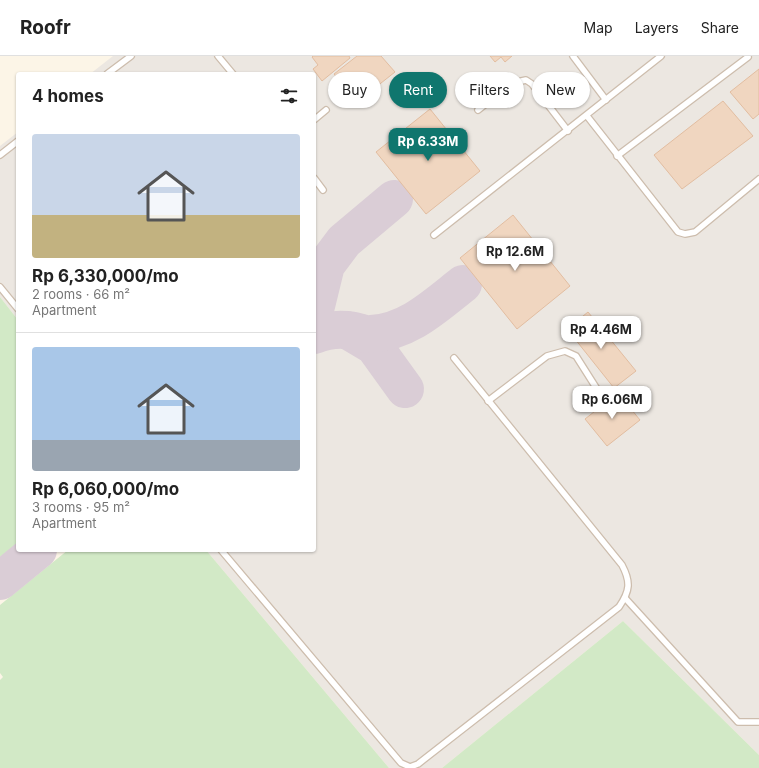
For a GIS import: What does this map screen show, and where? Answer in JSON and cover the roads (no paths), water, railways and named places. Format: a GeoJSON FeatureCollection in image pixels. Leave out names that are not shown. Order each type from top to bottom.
{"type":"FeatureCollection","features":[{"type":"Feature","properties":{"kind":"lane"},"geometry":{"type":"LineString","coordinates":[[110,72],[131,56]]}},
{"type":"Feature","properties":{"kind":"lane"},"geometry":{"type":"LineString","coordinates":[[218,56],[230,72]]}},
{"type":"Feature","properties":{"kind":"lane"},"geometry":{"type":"LineString","coordinates":[[573,56],[606,100]]}},
{"type":"Feature","properties":{"kind":"lane"},"geometry":{"type":"LineString","coordinates":[[434,235],[568,131],[661,56]]}},
{"type":"Feature","properties":{"kind":"lane"},"geometry":{"type":"LineString","coordinates":[[617,156],[748,56]]}},
{"type":"Feature","properties":{"kind":"lane"},"geometry":{"type":"LineString","coordinates":[[478,110],[512,83],[526,80],[532,84],[568,131]]}},
{"type":"Feature","properties":{"kind":"lane"},"geometry":{"type":"LineString","coordinates":[[316,118],[326,110]]}},
{"type":"Feature","properties":{"kind":"lane"},"geometry":{"type":"LineString","coordinates":[[587,116],[678,232],[685,234],[695,232],[759,179]]}},
{"type":"Feature","properties":{"kind":"lane"},"geometry":{"type":"LineString","coordinates":[[0,155],[16,143]]}},
{"type":"Feature","properties":{"kind":"lane"},"geometry":{"type":"LineString","coordinates":[[316,181],[323,190]]}},
{"type":"Feature","properties":{"kind":"lane"},"geometry":{"type":"LineString","coordinates":[[0,287],[16,307]]}},
{"type":"Feature","properties":{"kind":"lane"},"geometry":{"type":"LineString","coordinates":[[488,401],[547,356],[565,351],[576,356],[602,397]]}},
{"type":"Feature","properties":{"kind":"lane"},"geometry":{"type":"LineString","coordinates":[[223,552],[401,763],[410,767],[418,764],[619,607],[625,598],[628,588],[628,577],[622,564],[454,358]]}},
{"type":"Feature","properties":{"kind":"lane"},"geometry":{"type":"LineString","coordinates":[[625,598],[738,722],[759,722]]}}]}
